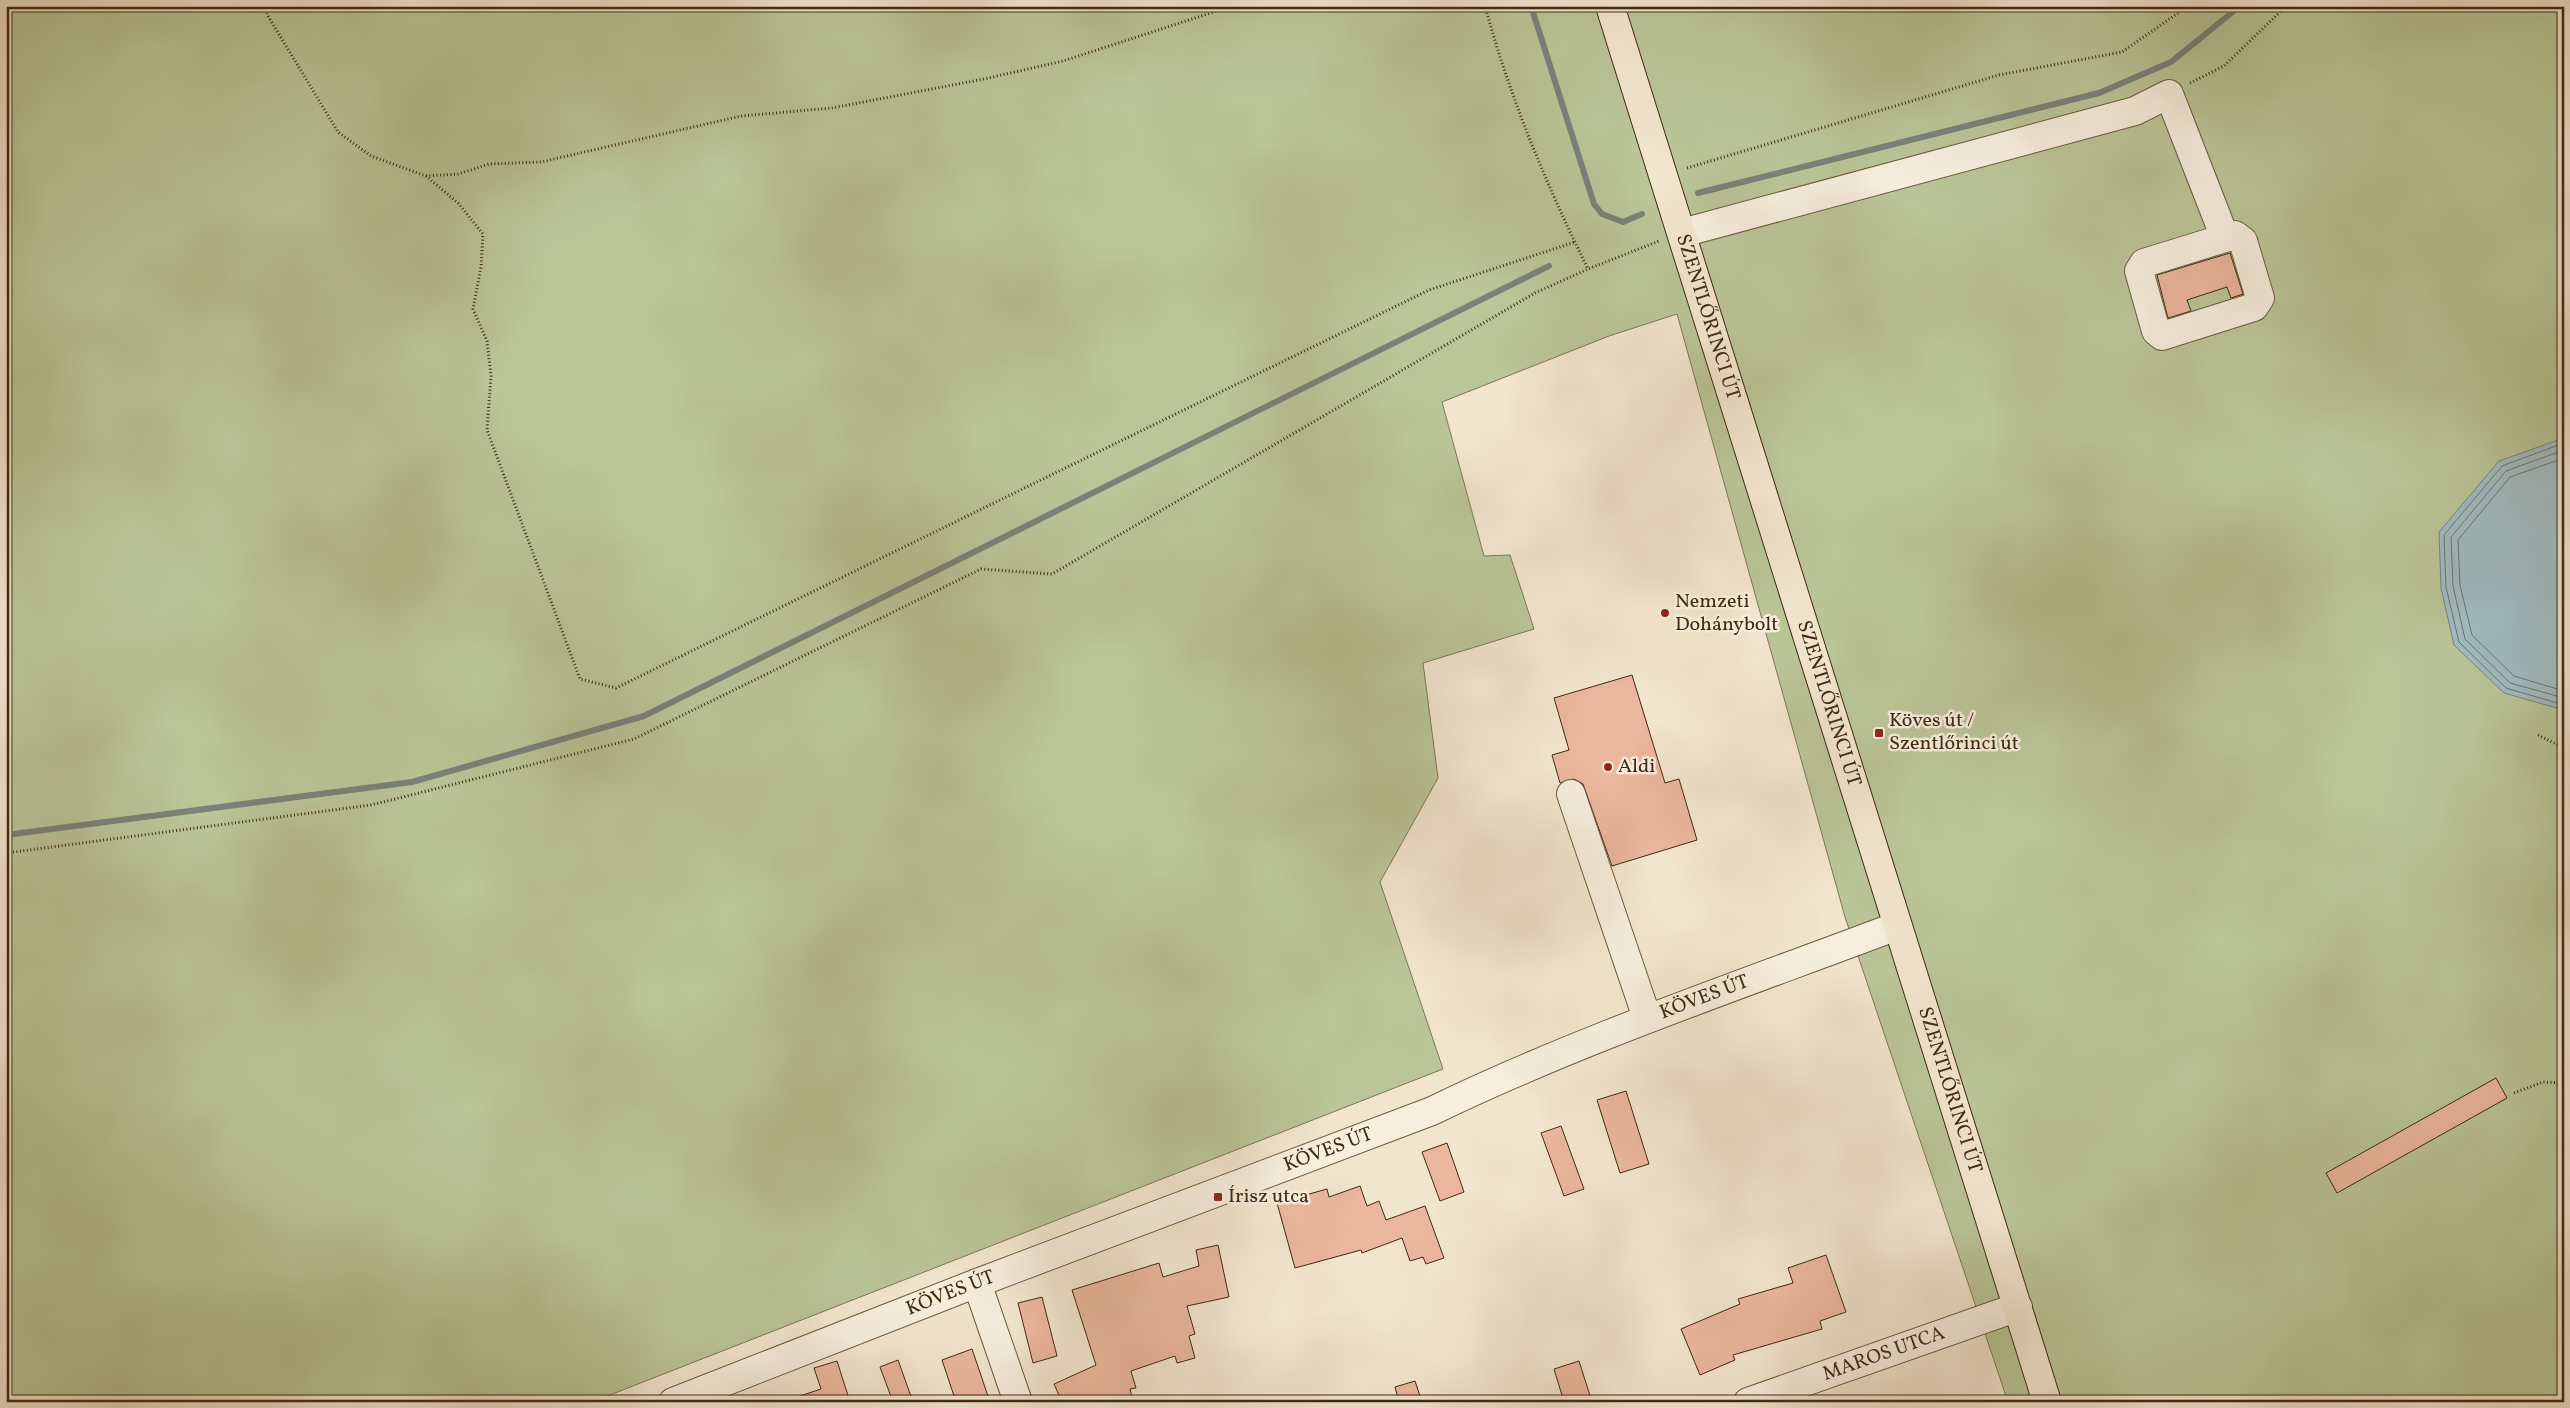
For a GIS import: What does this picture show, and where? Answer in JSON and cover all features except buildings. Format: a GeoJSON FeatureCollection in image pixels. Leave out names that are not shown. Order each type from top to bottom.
{"type":"FeatureCollection","features":[{"type":"Feature","properties":{"kind":"main road","name":"SZENTLŐRINCI ÚT"},"geometry":{"type":"LineString","coordinates":[[1610,6],[2047,1402]]}},
{"type":"Feature","properties":{"kind":"street"},"geometry":{"type":"LineString","coordinates":[[1682,233],[2135,111],[2169,94],[2225,238]]}},
{"type":"Feature","properties":{"kind":"street"},"geometry":{"type":"LineString","coordinates":[[2235,235],[2243,241],[2260,298],[2254,307],[2162,336],[2156,331],[2139,271],[2144,263],[2225,238],[2235,235]]}},
{"type":"Feature","properties":{"kind":"street"},"geometry":{"type":"LineString","coordinates":[[1571,794],[1646,1018]]}},
{"type":"Feature","properties":{"kind":"street","name":"KÖVES ÚT"},"geometry":{"type":"LineString","coordinates":[[673,1402],[977,1283],[1432,1111],[1501,1078],[1646,1018],[1897,926]]}},
{"type":"Feature","properties":{"kind":"street"},"geometry":{"type":"LineString","coordinates":[[977,1283],[1018,1402]]}},
{"type":"Feature","properties":{"kind":"street","name":"MAROS UTCA"},"geometry":{"type":"LineString","coordinates":[[1748,1402],[2018,1307]]}},
{"type":"Feature","properties":{"kind":"path"},"geometry":{"type":"LineString","coordinates":[[265,6],[268,16],[338,132],[371,156],[426,176],[458,203],[483,234],[482,267],[473,310],[488,340],[491,376],[487,430],[580,679],[616,688],[1430,290],[1575,242]]}},
{"type":"Feature","properties":{"kind":"path"},"geometry":{"type":"LineString","coordinates":[[426,176],[458,174],[489,164],[541,162],[740,116],[832,108],[984,79],[1063,61],[1232,6]]}},
{"type":"Feature","properties":{"kind":"path"},"geometry":{"type":"LineString","coordinates":[[1485,6],[1501,66],[1543,176],[1588,269]]}},
{"type":"Feature","properties":{"kind":"path"},"geometry":{"type":"LineString","coordinates":[[1662,175],[1999,74],[2122,52],[2188,6]]}},
{"type":"Feature","properties":{"kind":"path"},"geometry":{"type":"LineString","coordinates":[[2169,94],[2224,66],[2286,6]]}},
{"type":"Feature","properties":{"kind":"path"},"geometry":{"type":"LineString","coordinates":[[6,853],[371,805],[634,739],[981,569],[1052,574],[1535,293],[1588,269],[1682,233]]}},
{"type":"Feature","properties":{"kind":"path"},"geometry":{"type":"LineString","coordinates":[[2538,735],[2564,748]]}},
{"type":"Feature","properties":{"kind":"path"},"geometry":{"type":"LineString","coordinates":[[2514,1093],[2543,1082],[2564,1083]]}},
{"type":"Feature","properties":{"kind":"green space"},"geometry":{"type":"Polygon","coordinates":[[[6,6],[2564,6],[2564,1402],[2008,1402],[1845,917],[1677,314],[1609,336],[1442,402],[1484,556],[1510,555],[1534,629],[1423,663],[1438,778],[1380,882],[1443,1069],[592,1402],[6,1402],[6,6]]]}},
{"type":"Feature","properties":{"kind":"water"},"geometry":{"type":"Polygon","coordinates":[[[2564,438],[2564,710],[2504,693],[2454,645],[2441,588],[2439,532],[2499,461],[2564,438]]]}},
{"type":"Feature","properties":{"kind":"waterway"},"geometry":{"type":"LineString","coordinates":[[1531,6],[1594,204],[1602,214],[1623,222],[1642,214]]}},
{"type":"Feature","properties":{"kind":"waterway"},"geometry":{"type":"LineString","coordinates":[[1698,193],[2099,93],[2171,62],[2240,6]]}},
{"type":"Feature","properties":{"kind":"waterway"},"geometry":{"type":"LineString","coordinates":[[6,835],[412,782],[644,716],[1549,266]]}},
{"type":"Feature","properties":{"kind":"place","name":"Nemzeti Dohánybolt"},"geometry":{"type":"Point","coordinates":[1665,613]}},
{"type":"Feature","properties":{"kind":"place","name":"Köves út / Szentlőrinci út"},"geometry":{"type":"Point","coordinates":[1879,733]}},
{"type":"Feature","properties":{"kind":"place","name":"Aldi"},"geometry":{"type":"Point","coordinates":[1608,767]}},
{"type":"Feature","properties":{"kind":"place","name":"Írisz utca"},"geometry":{"type":"Point","coordinates":[1218,1197]}}]}
